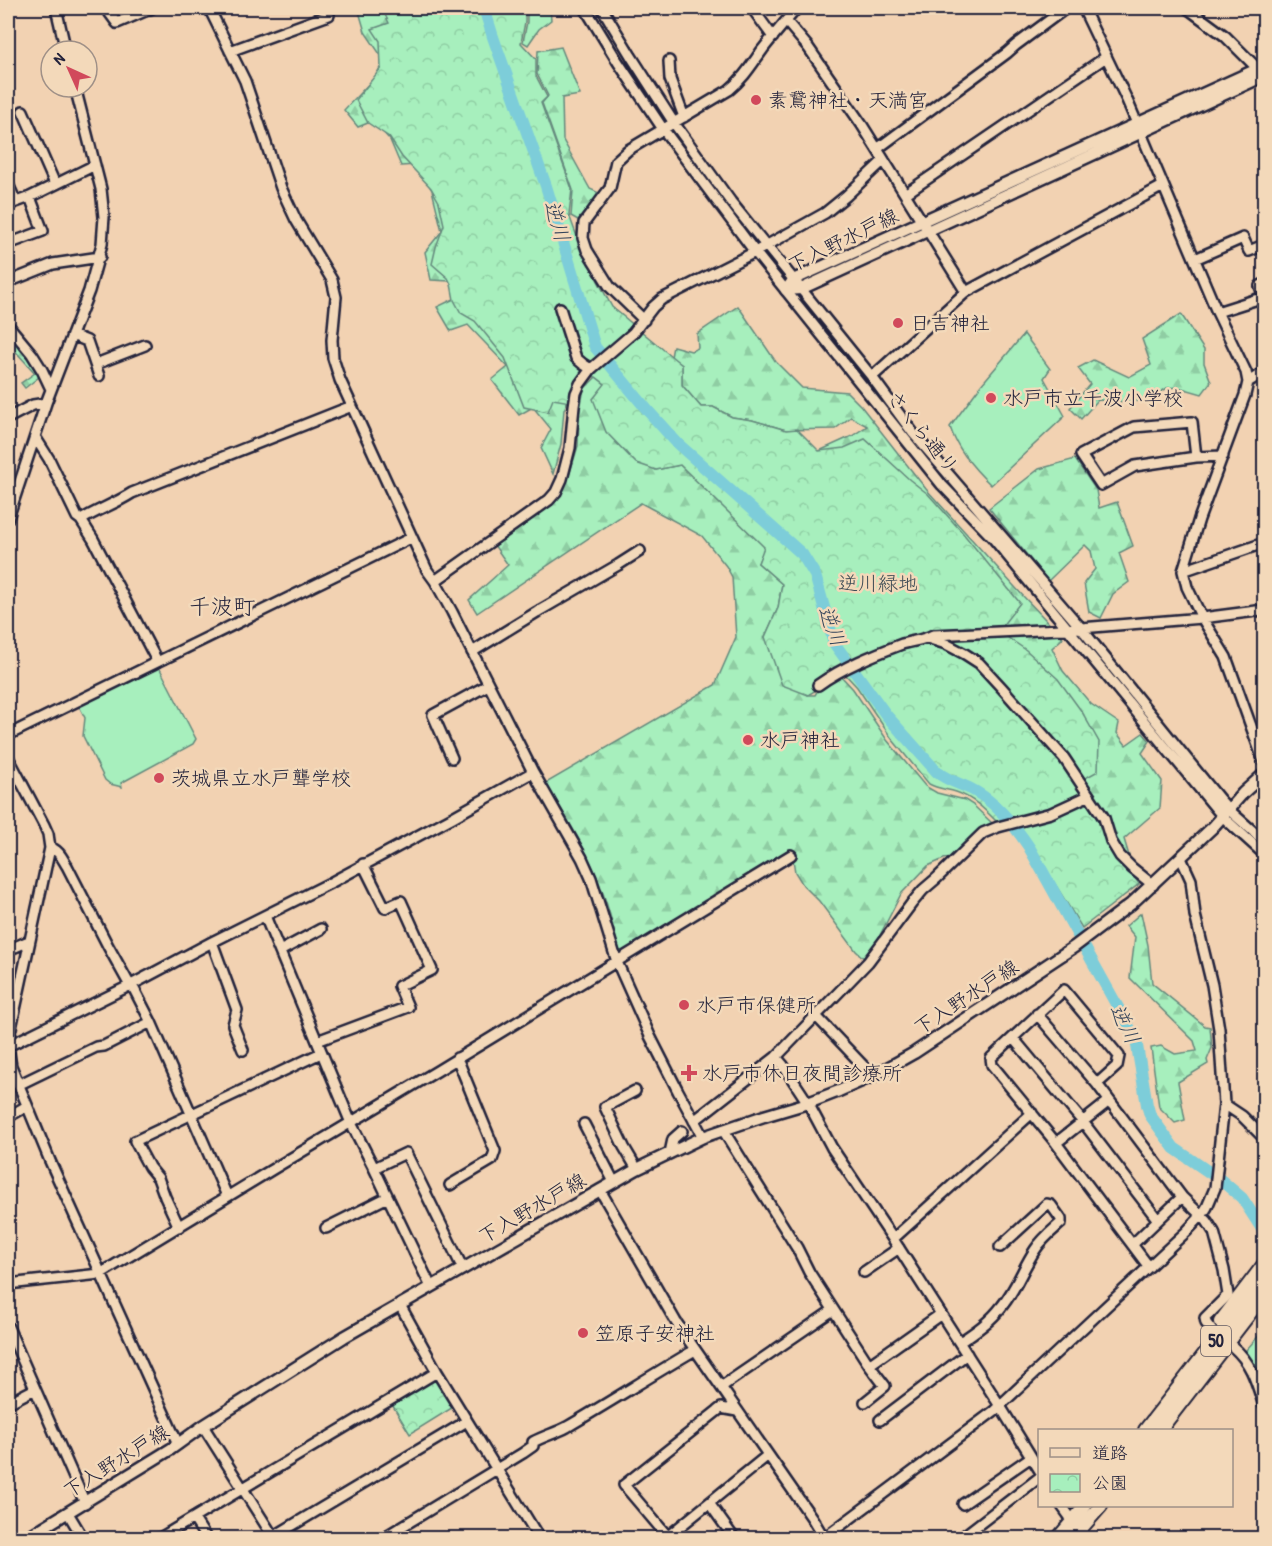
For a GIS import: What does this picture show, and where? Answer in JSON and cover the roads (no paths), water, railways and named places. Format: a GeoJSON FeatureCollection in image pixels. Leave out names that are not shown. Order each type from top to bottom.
{"type":"FeatureCollection","features":[{"type":"Feature","properties":{"kind":"highway"},"geometry":{"type":"LineString","coordinates":[[1173,1405],[1178,1381],[1264,1264]]}},
{"type":"Feature","properties":{"kind":"highway","name":"50"},"geometry":{"type":"LineString","coordinates":[[1161,1429],[1173,1405],[1264,1278]]}},
{"type":"Feature","properties":{"kind":"highway","name":"50"},"geometry":{"type":"LineString","coordinates":[[1147,1429],[1173,1405],[1264,1295]]}},
{"type":"Feature","properties":{"kind":"highway"},"geometry":{"type":"LineString","coordinates":[[1173,1405],[1192,1396],[1264,1308]]}},
{"type":"Feature","properties":{"kind":"highway"},"geometry":{"type":"LineString","coordinates":[[1078,1532],[1085,1507]]}},
{"type":"Feature","properties":{"kind":"highway"},"geometry":{"type":"LineString","coordinates":[[1058,1539],[1078,1532],[1100,1507]]}},
{"type":"Feature","properties":{"kind":"main road","name":"下入野水戸線"},"geometry":{"type":"LineString","coordinates":[[786,290],[793,280],[924,226],[1263,73]]}},
{"type":"Feature","properties":{"kind":"main road","name":"下入野水戸線"},"geometry":{"type":"LineString","coordinates":[[786,290],[801,289],[924,226]]}},
{"type":"Feature","properties":{"kind":"main road"},"geometry":{"type":"LineString","coordinates":[[1153,885],[1264,774]]}},
{"type":"Feature","properties":{"kind":"main road","name":"下入野水戸線"},"geometry":{"type":"LineString","coordinates":[[26,1539],[344,1337],[637,1169],[703,1137],[808,1103],[873,1076],[914,1053],[1090,936],[1153,885]]}},
{"type":"Feature","properties":{"kind":"street"},"geometry":{"type":"LineString","coordinates":[[56,8],[63,39]]}},
{"type":"Feature","properties":{"kind":"street"},"geometry":{"type":"LineString","coordinates":[[106,8],[117,23],[152,8]]}},
{"type":"Feature","properties":{"kind":"street"},"geometry":{"type":"LineString","coordinates":[[209,8],[245,81],[281,188],[296,220],[332,280],[336,297],[332,340],[333,357],[340,380],[427,570],[435,580],[533,772],[582,858],[591,878],[617,962],[650,1036],[703,1137]]}},
{"type":"Feature","properties":{"kind":"street","name":"さくら通り"},"geometry":{"type":"LineString","coordinates":[[585,8],[663,129],[755,252],[935,477],[993,538],[1067,628],[1264,854]]}},
{"type":"Feature","properties":{"kind":"street","name":"さくら通り"},"geometry":{"type":"LineString","coordinates":[[602,8],[674,123],[731,202],[872,377],[913,434],[1081,628],[1226,813],[1264,841]]}},
{"type":"Feature","properties":{"kind":"street"},"geometry":{"type":"LineString","coordinates":[[752,8],[773,37]]}},
{"type":"Feature","properties":{"kind":"street"},"geometry":{"type":"LineString","coordinates":[[644,320],[610,287],[587,250],[583,238],[584,223],[610,188],[616,161],[628,150],[738,83],[797,8]]}},
{"type":"Feature","properties":{"kind":"street"},"geometry":{"type":"LineString","coordinates":[[877,149],[1066,8]]}},
{"type":"Feature","properties":{"kind":"street"},"geometry":{"type":"LineString","coordinates":[[1083,8],[1139,129],[1217,312],[1246,372],[1248,382],[1240,412],[1199,519],[1183,571],[1187,587],[1202,618],[1226,657],[1264,762]]}},
{"type":"Feature","properties":{"kind":"street"},"geometry":{"type":"LineString","coordinates":[[1187,8],[1225,36],[1263,73]]}},
{"type":"Feature","properties":{"kind":"street"},"geometry":{"type":"LineString","coordinates":[[230,51],[329,15]]}},
{"type":"Feature","properties":{"kind":"street"},"geometry":{"type":"LineString","coordinates":[[786,21],[808,47],[877,149],[966,292]]}},
{"type":"Feature","properties":{"kind":"street"},"geometry":{"type":"LineString","coordinates":[[905,194],[1106,57]]}},
{"type":"Feature","properties":{"kind":"street"},"geometry":{"type":"LineString","coordinates":[[669,61],[670,79],[684,117]]}},
{"type":"Feature","properties":{"kind":"street"},"geometry":{"type":"LineString","coordinates":[[8,519],[46,403],[100,257],[104,217],[101,189],[78,99]]}},
{"type":"Feature","properties":{"kind":"street"},"geometry":{"type":"LineString","coordinates":[[23,111],[55,184]]}},
{"type":"Feature","properties":{"kind":"street"},"geometry":{"type":"LineString","coordinates":[[435,580],[549,500],[556,492],[570,448],[574,405],[580,384],[594,366],[633,333],[653,307],[670,293],[755,252],[825,213],[884,160]]}},
{"type":"Feature","properties":{"kind":"street"},"geometry":{"type":"LineString","coordinates":[[8,184],[12,204],[95,165]]}},
{"type":"Feature","properties":{"kind":"street"},"geometry":{"type":"LineString","coordinates":[[872,377],[966,292],[1163,186]]}},
{"type":"Feature","properties":{"kind":"street"},"geometry":{"type":"LineString","coordinates":[[8,244],[43,231],[30,197]]}},
{"type":"Feature","properties":{"kind":"street"},"geometry":{"type":"LineString","coordinates":[[1195,259],[1243,238],[1249,251],[1264,245]]}},
{"type":"Feature","properties":{"kind":"street"},"geometry":{"type":"LineString","coordinates":[[8,282],[53,264],[100,257]]}},
{"type":"Feature","properties":{"kind":"street"},"geometry":{"type":"LineString","coordinates":[[1217,312],[1264,297],[1260,286],[1264,284]]}},
{"type":"Feature","properties":{"kind":"street"},"geometry":{"type":"LineString","coordinates":[[560,308],[576,358],[583,364],[594,366]]}},
{"type":"Feature","properties":{"kind":"street"},"geometry":{"type":"LineString","coordinates":[[8,325],[32,354],[51,389]]}},
{"type":"Feature","properties":{"kind":"street"},"geometry":{"type":"LineString","coordinates":[[72,335],[87,341],[99,376]]}},
{"type":"Feature","properties":{"kind":"street"},"geometry":{"type":"LineString","coordinates":[[96,364],[145,345]]}},
{"type":"Feature","properties":{"kind":"street"},"geometry":{"type":"LineString","coordinates":[[1248,382],[1264,372]]}},
{"type":"Feature","properties":{"kind":"street"},"geometry":{"type":"LineString","coordinates":[[8,418],[33,405],[46,403]]}},
{"type":"Feature","properties":{"kind":"street"},"geometry":{"type":"LineString","coordinates":[[81,520],[132,493],[352,406]]}},
{"type":"Feature","properties":{"kind":"street"},"geometry":{"type":"LineString","coordinates":[[1196,457],[1192,422],[1134,427],[1081,455],[1101,485],[1135,466],[1196,457],[1223,456]]}},
{"type":"Feature","properties":{"kind":"street"},"geometry":{"type":"LineString","coordinates":[[35,437],[49,459],[77,517],[93,539],[156,661]]}},
{"type":"Feature","properties":{"kind":"street"},"geometry":{"type":"LineString","coordinates":[[8,735],[411,537]]}},
{"type":"Feature","properties":{"kind":"street"},"geometry":{"type":"LineString","coordinates":[[1183,571],[1258,545]]}},
{"type":"Feature","properties":{"kind":"street"},"geometry":{"type":"LineString","coordinates":[[472,652],[640,551]]}},
{"type":"Feature","properties":{"kind":"street"},"geometry":{"type":"LineString","coordinates":[[818,685],[860,661],[933,635],[1081,628],[1202,618],[1264,610]]}},
{"type":"Feature","properties":{"kind":"street"},"geometry":{"type":"LineString","coordinates":[[927,638],[946,644],[979,663],[1054,746],[1104,818],[1111,841],[1120,856],[1153,885]]}},
{"type":"Feature","properties":{"kind":"street"},"geometry":{"type":"LineString","coordinates":[[452,758],[433,715],[489,685]]}},
{"type":"Feature","properties":{"kind":"street"},"geometry":{"type":"LineString","coordinates":[[8,757],[44,825],[50,848],[8,1042]]}},
{"type":"Feature","properties":{"kind":"street"},"geometry":{"type":"LineString","coordinates":[[178,1444],[53,1170],[11,1066],[8,1047],[332,882],[533,772]]}},
{"type":"Feature","properties":{"kind":"street"},"geometry":{"type":"LineString","coordinates":[[694,1121],[776,1057],[868,963],[923,890],[984,833],[1051,813],[1088,796]]}},
{"type":"Feature","properties":{"kind":"street"},"geometry":{"type":"LineString","coordinates":[[50,848],[54,848],[67,866],[151,1022],[228,1196]]}},
{"type":"Feature","properties":{"kind":"street"},"geometry":{"type":"LineString","coordinates":[[8,1284],[100,1274],[791,855]]}},
{"type":"Feature","properties":{"kind":"street"},"geometry":{"type":"LineString","coordinates":[[600,1190],[676,1322],[812,1518],[824,1539],[1000,1406],[1186,1232],[1207,1207],[1215,1188],[1224,1104],[1219,1029],[1212,985],[1195,915],[1191,880],[1181,858]]}},
{"type":"Feature","properties":{"kind":"street"},"geometry":{"type":"LineString","coordinates":[[317,1041],[408,1007],[399,986],[432,970],[401,901],[385,908],[363,864]]}},
{"type":"Feature","properties":{"kind":"street"},"geometry":{"type":"LineString","coordinates":[[265,916],[351,1123],[431,1287]]}},
{"type":"Feature","properties":{"kind":"street"},"geometry":{"type":"LineString","coordinates":[[280,951],[321,929]]}},
{"type":"Feature","properties":{"kind":"street"},"geometry":{"type":"LineString","coordinates":[[8,950],[29,941]]}},
{"type":"Feature","properties":{"kind":"street"},"geometry":{"type":"LineString","coordinates":[[212,942],[237,1010],[233,1024],[243,1050]]}},
{"type":"Feature","properties":{"kind":"street"},"geometry":{"type":"LineString","coordinates":[[1097,1084],[1118,1066],[1119,1056],[1064,990],[991,1058],[992,1065],[1056,1143],[1149,1267]]}},
{"type":"Feature","properties":{"kind":"street"},"geometry":{"type":"LineString","coordinates":[[1037,1014],[1097,1084],[1182,1197],[1202,1215],[1214,1232],[1228,1295],[1205,1318],[1213,1332]]}},
{"type":"Feature","properties":{"kind":"street"},"geometry":{"type":"LineString","coordinates":[[816,1016],[873,1076]]}},
{"type":"Feature","properties":{"kind":"street"},"geometry":{"type":"LineString","coordinates":[[18,1085],[151,1022]]}},
{"type":"Feature","properties":{"kind":"street"},"geometry":{"type":"LineString","coordinates":[[1013,1038],[1083,1122],[1158,1220]]}},
{"type":"Feature","properties":{"kind":"street"},"geometry":{"type":"LineString","coordinates":[[179,1227],[158,1178],[149,1167],[135,1141],[321,1053]]}},
{"type":"Feature","properties":{"kind":"street"},"geometry":{"type":"LineString","coordinates":[[776,1057],[808,1103],[832,1148],[960,1342],[1038,1468]]}},
{"type":"Feature","properties":{"kind":"street"},"geometry":{"type":"LineString","coordinates":[[450,1185],[492,1160],[495,1151],[458,1058]]}},
{"type":"Feature","properties":{"kind":"street"},"geometry":{"type":"LineString","coordinates":[[635,1091],[605,1107],[637,1169]]}},
{"type":"Feature","properties":{"kind":"street"},"geometry":{"type":"LineString","coordinates":[[1056,1143],[1109,1101]]}},
{"type":"Feature","properties":{"kind":"street"},"geometry":{"type":"LineString","coordinates":[[1224,1104],[1242,1116],[1264,1138]]}},
{"type":"Feature","properties":{"kind":"street"},"geometry":{"type":"LineString","coordinates":[[8,1116],[27,1106]]}},
{"type":"Feature","properties":{"kind":"street"},"geometry":{"type":"LineString","coordinates":[[893,1239],[1032,1113]]}},
{"type":"Feature","properties":{"kind":"street"},"geometry":{"type":"LineString","coordinates":[[584,1124],[614,1182]]}},
{"type":"Feature","properties":{"kind":"street"},"geometry":{"type":"LineString","coordinates":[[723,1130],[833,1310],[885,1386],[865,1402]]}},
{"type":"Feature","properties":{"kind":"street"},"geometry":{"type":"LineString","coordinates":[[669,1153],[673,1139],[682,1131]]}},
{"type":"Feature","properties":{"kind":"street"},"geometry":{"type":"LineString","coordinates":[[374,1168],[405,1153],[463,1269]]}},
{"type":"Feature","properties":{"kind":"street"},"geometry":{"type":"LineString","coordinates":[[326,1228],[388,1197]]}},
{"type":"Feature","properties":{"kind":"street"},"geometry":{"type":"LineString","coordinates":[[1133,1244],[1182,1197]]}},
{"type":"Feature","properties":{"kind":"street"},"geometry":{"type":"LineString","coordinates":[[960,1342],[979,1329],[1001,1308],[1042,1240],[1061,1222],[1061,1219],[1051,1205],[1047,1204],[1000,1247]]}},
{"type":"Feature","properties":{"kind":"street"},"geometry":{"type":"LineString","coordinates":[[864,1272],[899,1248]]}},
{"type":"Feature","properties":{"kind":"street"},"geometry":{"type":"LineString","coordinates":[[400,1305],[538,1539]]}},
{"type":"Feature","properties":{"kind":"street"},"geometry":{"type":"LineString","coordinates":[[721,1387],[833,1310]]}},
{"type":"Feature","properties":{"kind":"street"},"geometry":{"type":"LineString","coordinates":[[869,1365],[941,1314]]}},
{"type":"Feature","properties":{"kind":"street"},"geometry":{"type":"LineString","coordinates":[[8,1328],[85,1503]]}},
{"type":"Feature","properties":{"kind":"street"},"geometry":{"type":"LineString","coordinates":[[1233,1347],[1251,1368],[1264,1406]]}},
{"type":"Feature","properties":{"kind":"street"},"geometry":{"type":"LineString","coordinates":[[8,1354],[17,1350]]}},
{"type":"Feature","properties":{"kind":"street"},"geometry":{"type":"LineString","coordinates":[[382,1539],[533,1446],[533,1442],[564,1428],[695,1350]]}},
{"type":"Feature","properties":{"kind":"street"},"geometry":{"type":"LineString","coordinates":[[880,1420],[967,1354]]}},
{"type":"Feature","properties":{"kind":"street"},"geometry":{"type":"LineString","coordinates":[[160,1539],[437,1371]]}},
{"type":"Feature","properties":{"kind":"street"},"geometry":{"type":"LineString","coordinates":[[8,1402],[35,1389]]}},
{"type":"Feature","properties":{"kind":"street"},"geometry":{"type":"LineString","coordinates":[[737,1411],[721,1408],[624,1485],[667,1538],[768,1455]]}},
{"type":"Feature","properties":{"kind":"street"},"geometry":{"type":"LineString","coordinates":[[203,1426],[273,1538],[467,1421]]}},
{"type":"Feature","properties":{"kind":"street"},"geometry":{"type":"LineString","coordinates":[[963,1504],[1031,1457]]}},
{"type":"Feature","properties":{"kind":"street"},"geometry":{"type":"LineString","coordinates":[[961,1539],[1038,1479]]}},
{"type":"Feature","properties":{"kind":"street"},"geometry":{"type":"LineString","coordinates":[[709,1503],[734,1539]]}},
{"type":"Feature","properties":{"kind":"street"},"geometry":{"type":"LineString","coordinates":[[1063,1507],[1078,1532]]}},
{"type":"Feature","properties":{"kind":"street"},"geometry":{"type":"LineString","coordinates":[[68,1513],[83,1539]]}},
{"type":"Feature","properties":{"kind":"street"},"geometry":{"type":"LineString","coordinates":[[194,1519],[206,1539]]}},
{"type":"Feature","properties":{"kind":"waterway","name":"逆川"},"geometry":{"type":"LineString","coordinates":[[484,8],[546,186],[595,347],[678,444],[802,554],[815,575],[834,643],[887,716],[937,772],[980,794],[1004,815],[1017,831],[1029,847],[1136,1040],[1150,1115],[1174,1148],[1222,1181],[1242,1198],[1264,1232]]}},
{"type":"Feature","properties":{"kind":"place","name":"素鵞神社・天満宮"},"geometry":{"type":"Point","coordinates":[756,100]}},
{"type":"Feature","properties":{"kind":"place","name":"日吉神社"},"geometry":{"type":"Point","coordinates":[898,323]}},
{"type":"Feature","properties":{"kind":"place","name":"水戸市立千波小学校"},"geometry":{"type":"Point","coordinates":[991,398]}},
{"type":"Feature","properties":{"kind":"place","name":"水戸神社"},"geometry":{"type":"Point","coordinates":[748,740]}},
{"type":"Feature","properties":{"kind":"place","name":"茨城県立水戸聾学校"},"geometry":{"type":"Point","coordinates":[159,778]}},
{"type":"Feature","properties":{"kind":"place","name":"水戸市保健所"},"geometry":{"type":"Point","coordinates":[684,1005]}},
{"type":"Feature","properties":{"kind":"place","name":"水戸市休日夜間診療所"},"geometry":{"type":"Point","coordinates":[689,1073]}},
{"type":"Feature","properties":{"kind":"place","name":"笠原子安神社"},"geometry":{"type":"Point","coordinates":[583,1333]}},
{"type":"Feature","properties":{"kind":"district","name":"千波町"},"geometry":{"type":"Point","coordinates":[222,606]}},
{"type":"Feature","properties":{"kind":"park label","name":"逆川緑地"},"geometry":{"type":"Point","coordinates":[878,583]}}]}
